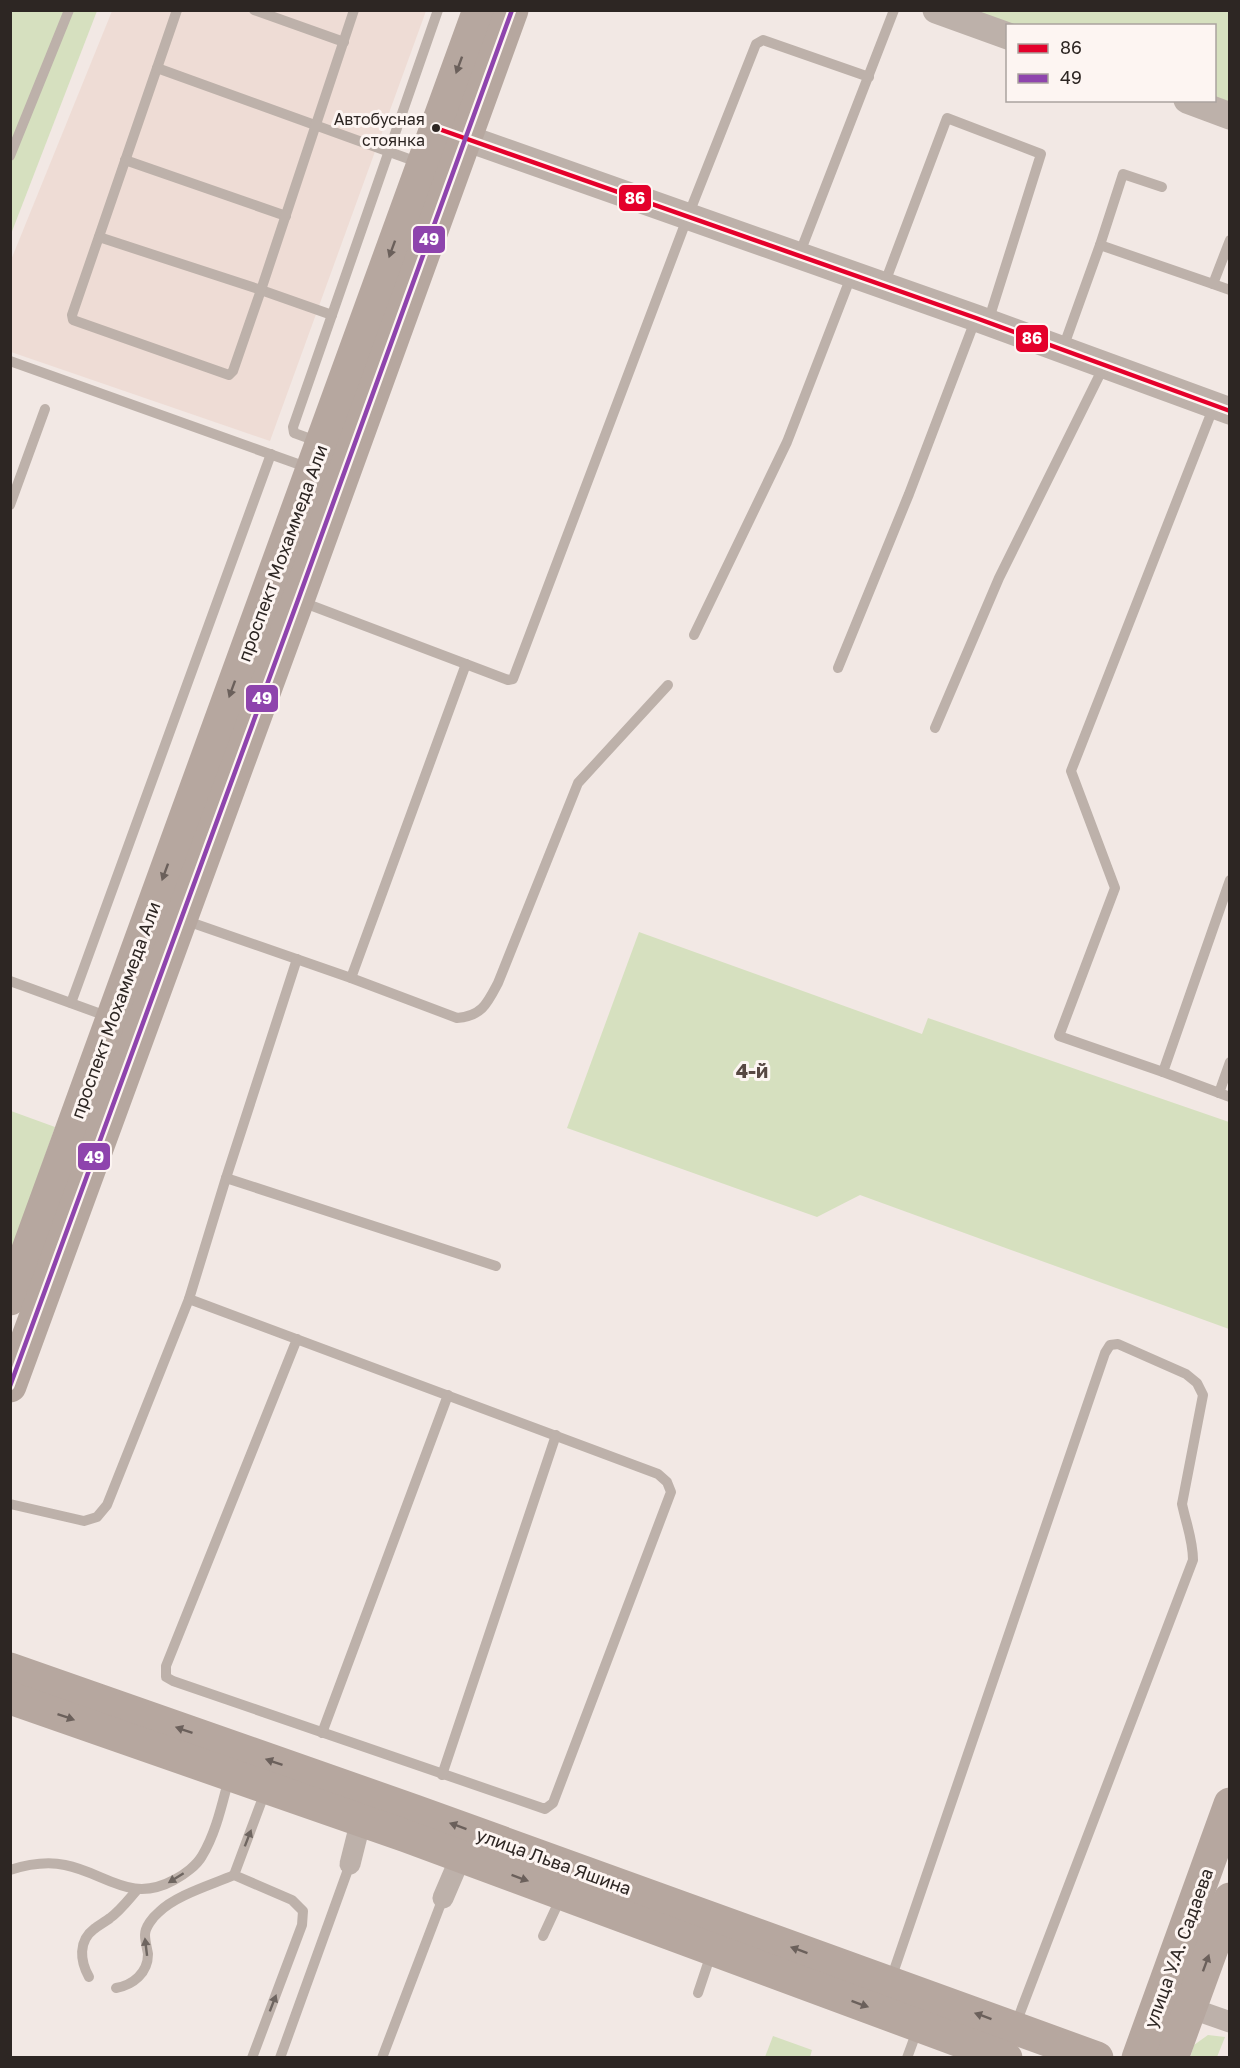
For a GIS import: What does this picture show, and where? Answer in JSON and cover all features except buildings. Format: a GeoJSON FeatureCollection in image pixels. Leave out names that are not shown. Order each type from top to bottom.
{"type":"FeatureCollection","features":[{"type":"Feature","properties":{"kind":"main road","name":"проспект Мохаммеда Али"},"geometry":{"type":"LineString","coordinates":[[10,1386],[298,600],[451,133],[479,10]]}},
{"type":"Feature","properties":{"kind":"main road","name":"проспект Мохаммеда Али"},"geometry":{"type":"LineString","coordinates":[[10,1299],[423,164],[451,133],[512,10]]}},
{"type":"Feature","properties":{"kind":"main road","name":"улица Льва Яшина"},"geometry":{"type":"LineString","coordinates":[[10,1669],[235,1762],[267,1787],[461,1856],[712,1951],[919,2025],[1097,2058]]}},
{"type":"Feature","properties":{"kind":"main road","name":"улица Льва Яшина"},"geometry":{"type":"LineString","coordinates":[[10,1698],[235,1762],[890,1983],[1010,2043]]}},
{"type":"Feature","properties":{"kind":"main road","name":"улица У.А. Садаева"},"geometry":{"type":"LineString","coordinates":[[1138,2058],[1230,1804]]}},
{"type":"Feature","properties":{"kind":"main road","name":"улица У.А. Садаева"},"geometry":{"type":"LineString","coordinates":[[1172,2058],[1230,1899]]}},
{"type":"Feature","properties":{"kind":"street"},"geometry":{"type":"LineString","coordinates":[[936,10],[1006,35]]}},
{"type":"Feature","properties":{"kind":"street"},"geometry":{"type":"LineString","coordinates":[[1192,102],[1230,116]]}},
{"type":"Feature","properties":{"kind":"street"},"geometry":{"type":"LineString","coordinates":[[451,133],[982,320],[1222,409]]}},
{"type":"Feature","properties":{"kind":"street"},"geometry":{"type":"LineString","coordinates":[[350,1864],[361,1820]]}},
{"type":"Feature","properties":{"kind":"street"},"geometry":{"type":"LineString","coordinates":[[442,1898],[461,1856]]}},
{"type":"Feature","properties":{"kind":"street"},"geometry":{"type":"LineString","coordinates":[[1190,2008],[1230,2022]]}},
{"type":"Feature","properties":{"kind":"lane"},"geometry":{"type":"LineString","coordinates":[[10,156],[69,10]]}},
{"type":"Feature","properties":{"kind":"lane"},"geometry":{"type":"LineString","coordinates":[[177,10],[72,315],[73,320],[226,375],[233,371],[354,10]]}},
{"type":"Feature","properties":{"kind":"lane"},"geometry":{"type":"LineString","coordinates":[[254,10],[344,42]]}},
{"type":"Feature","properties":{"kind":"lane"},"geometry":{"type":"LineString","coordinates":[[317,456],[294,433],[293,427],[438,10]]}},
{"type":"Feature","properties":{"kind":"lane"},"geometry":{"type":"LineString","coordinates":[[799,255],[894,10]]}},
{"type":"Feature","properties":{"kind":"lane"},"geometry":{"type":"LineString","coordinates":[[298,600],[508,681],[515,677],[688,216],[758,41],[763,40],[868,77]]}},
{"type":"Feature","properties":{"kind":"lane"},"geometry":{"type":"LineString","coordinates":[[157,68],[423,164]]}},
{"type":"Feature","properties":{"kind":"lane"},"geometry":{"type":"LineString","coordinates":[[838,668],[982,320],[1041,154],[947,118],[884,285]]}},
{"type":"Feature","properties":{"kind":"lane"},"geometry":{"type":"LineString","coordinates":[[125,160],[286,216]]}},
{"type":"Feature","properties":{"kind":"lane"},"geometry":{"type":"LineString","coordinates":[[1062,350],[1124,174],[1162,187]]}},
{"type":"Feature","properties":{"kind":"lane"},"geometry":{"type":"LineString","coordinates":[[99,237],[332,315]]}},
{"type":"Feature","properties":{"kind":"lane"},"geometry":{"type":"LineString","coordinates":[[1213,284],[1230,240]]}},
{"type":"Feature","properties":{"kind":"lane"},"geometry":{"type":"LineString","coordinates":[[1100,245],[1230,290]]}},
{"type":"Feature","properties":{"kind":"lane"},"geometry":{"type":"LineString","coordinates":[[694,635],[787,442],[852,274]]}},
{"type":"Feature","properties":{"kind":"lane"},"geometry":{"type":"LineString","coordinates":[[10,361],[271,454],[317,456]]}},
{"type":"Feature","properties":{"kind":"lane"},"geometry":{"type":"LineString","coordinates":[[935,728],[999,578],[1104,366]]}},
{"type":"Feature","properties":{"kind":"lane"},"geometry":{"type":"LineString","coordinates":[[10,505],[45,409]]}},
{"type":"Feature","properties":{"kind":"lane"},"geometry":{"type":"LineString","coordinates":[[1222,409],[1071,771],[1115,888],[1059,1036],[1224,1095],[1230,1062]]}},
{"type":"Feature","properties":{"kind":"lane"},"geometry":{"type":"LineString","coordinates":[[71,1003],[271,454]]}},
{"type":"Feature","properties":{"kind":"lane"},"geometry":{"type":"LineString","coordinates":[[351,978],[466,664]]}},
{"type":"Feature","properties":{"kind":"lane"},"geometry":{"type":"LineString","coordinates":[[181,919],[351,978],[457,1018],[480,1011],[488,1003],[498,983],[578,783],[668,685]]}},
{"type":"Feature","properties":{"kind":"lane"},"geometry":{"type":"LineString","coordinates":[[1163,1072],[1230,880]]}},
{"type":"Feature","properties":{"kind":"lane"},"geometry":{"type":"LineString","coordinates":[[10,1504],[84,1521],[97,1517],[107,1505],[189,1299],[297,960]]}},
{"type":"Feature","properties":{"kind":"lane"},"geometry":{"type":"LineString","coordinates":[[10,981],[112,1018]]}},
{"type":"Feature","properties":{"kind":"lane"},"geometry":{"type":"LineString","coordinates":[[226,1178],[496,1266]]}},
{"type":"Feature","properties":{"kind":"lane"},"geometry":{"type":"LineString","coordinates":[[189,1299],[297,1339],[556,1435],[658,1474],[667,1482],[670,1492],[553,1803],[545,1809],[173,1682],[166,1677],[166,1666],[297,1339]]}},
{"type":"Feature","properties":{"kind":"lane"},"geometry":{"type":"LineString","coordinates":[[890,1983],[1105,1353],[1110,1345],[1118,1344],[1186,1374],[1197,1383],[1203,1395],[1182,1504],[1193,1543],[1193,1560],[1010,2043]]}},
{"type":"Feature","properties":{"kind":"lane"},"geometry":{"type":"LineString","coordinates":[[322,1733],[448,1395]]}},
{"type":"Feature","properties":{"kind":"lane"},"geometry":{"type":"LineString","coordinates":[[442,1775],[556,1435]]}},
{"type":"Feature","properties":{"kind":"lane"},"geometry":{"type":"LineString","coordinates":[[10,1870],[41,1862],[67,1865],[137,1890],[164,1886],[180,1877],[201,1859],[210,1842],[235,1762]]}},
{"type":"Feature","properties":{"kind":"lane"},"geometry":{"type":"LineString","coordinates":[[116,1988],[130,1984],[139,1977],[145,1967],[148,1956],[144,1934],[157,1913],[169,1903],[234,1875],[267,1787]]}},
{"type":"Feature","properties":{"kind":"lane"},"geometry":{"type":"LineString","coordinates":[[280,2058],[350,1864]]}},
{"type":"Feature","properties":{"kind":"lane"},"geometry":{"type":"LineString","coordinates":[[234,1875],[292,1900],[303,1911],[302,1925],[252,2058]]}},
{"type":"Feature","properties":{"kind":"lane"},"geometry":{"type":"LineString","coordinates":[[89,1977],[82,1959],[85,1938],[92,1930],[111,1918],[137,1890]]}},
{"type":"Feature","properties":{"kind":"lane"},"geometry":{"type":"LineString","coordinates":[[543,1936],[562,1894]]}},
{"type":"Feature","properties":{"kind":"lane"},"geometry":{"type":"LineString","coordinates":[[382,2058],[442,1898]]}},
{"type":"Feature","properties":{"kind":"lane"},"geometry":{"type":"LineString","coordinates":[[698,1993],[712,1951]]}},
{"type":"Feature","properties":{"kind":"lane"},"geometry":{"type":"LineString","coordinates":[[907,2058],[919,2025]]}},
{"type":"Feature","properties":{"kind":"shaded area"},"geometry":{"type":"Polygon","coordinates":[[[112,11],[426,11],[270,441],[11,352],[11,260],[112,11]]]}},
{"type":"Feature","properties":{"kind":"green space"},"geometry":{"type":"Polygon","coordinates":[[[11,11],[97,11],[11,234],[11,11]]]}},
{"type":"Feature","properties":{"kind":"green space"},"geometry":{"type":"Polygon","coordinates":[[[963,11],[1229,11],[1229,107],[1216,101],[1216,24],[1006,25],[963,11]]]}},
{"type":"Feature","properties":{"kind":"green space"},"geometry":{"type":"Polygon","coordinates":[[[639,932],[922,1034],[928,1018],[1229,1122],[1229,1329],[860,1195],[817,1217],[567,1128],[639,932]]]}},
{"type":"Feature","properties":{"kind":"green space"},"geometry":{"type":"Polygon","coordinates":[[[11,1111],[55,1127],[11,1253],[11,1111]]]}},
{"type":"Feature","properties":{"kind":"green space"},"geometry":{"type":"Polygon","coordinates":[[[1208,2035],[1225,2037],[1217,2057],[1190,2058],[1194,2045],[1208,2035]]]}},
{"type":"Feature","properties":{"kind":"green space"},"geometry":{"type":"Polygon","coordinates":[[[773,2036],[812,2050],[810,2057],[765,2057],[773,2036]]]}},
{"type":"Feature","properties":{"kind":"transit line","name":"49"},"geometry":{"type":"LineString","coordinates":[[10,1386],[512,10]]}},
{"type":"Feature","properties":{"kind":"transit line","name":"86"},"geometry":{"type":"LineString","coordinates":[[436,128],[976,318],[1230,411]]}},
{"type":"Feature","properties":{"kind":"place","name":"Автобусная стоянка"},"geometry":{"type":"Point","coordinates":[436,128]}},
{"type":"Feature","properties":{"kind":"district","name":"4-й"},"geometry":{"type":"Point","coordinates":[752,1070]}}]}
